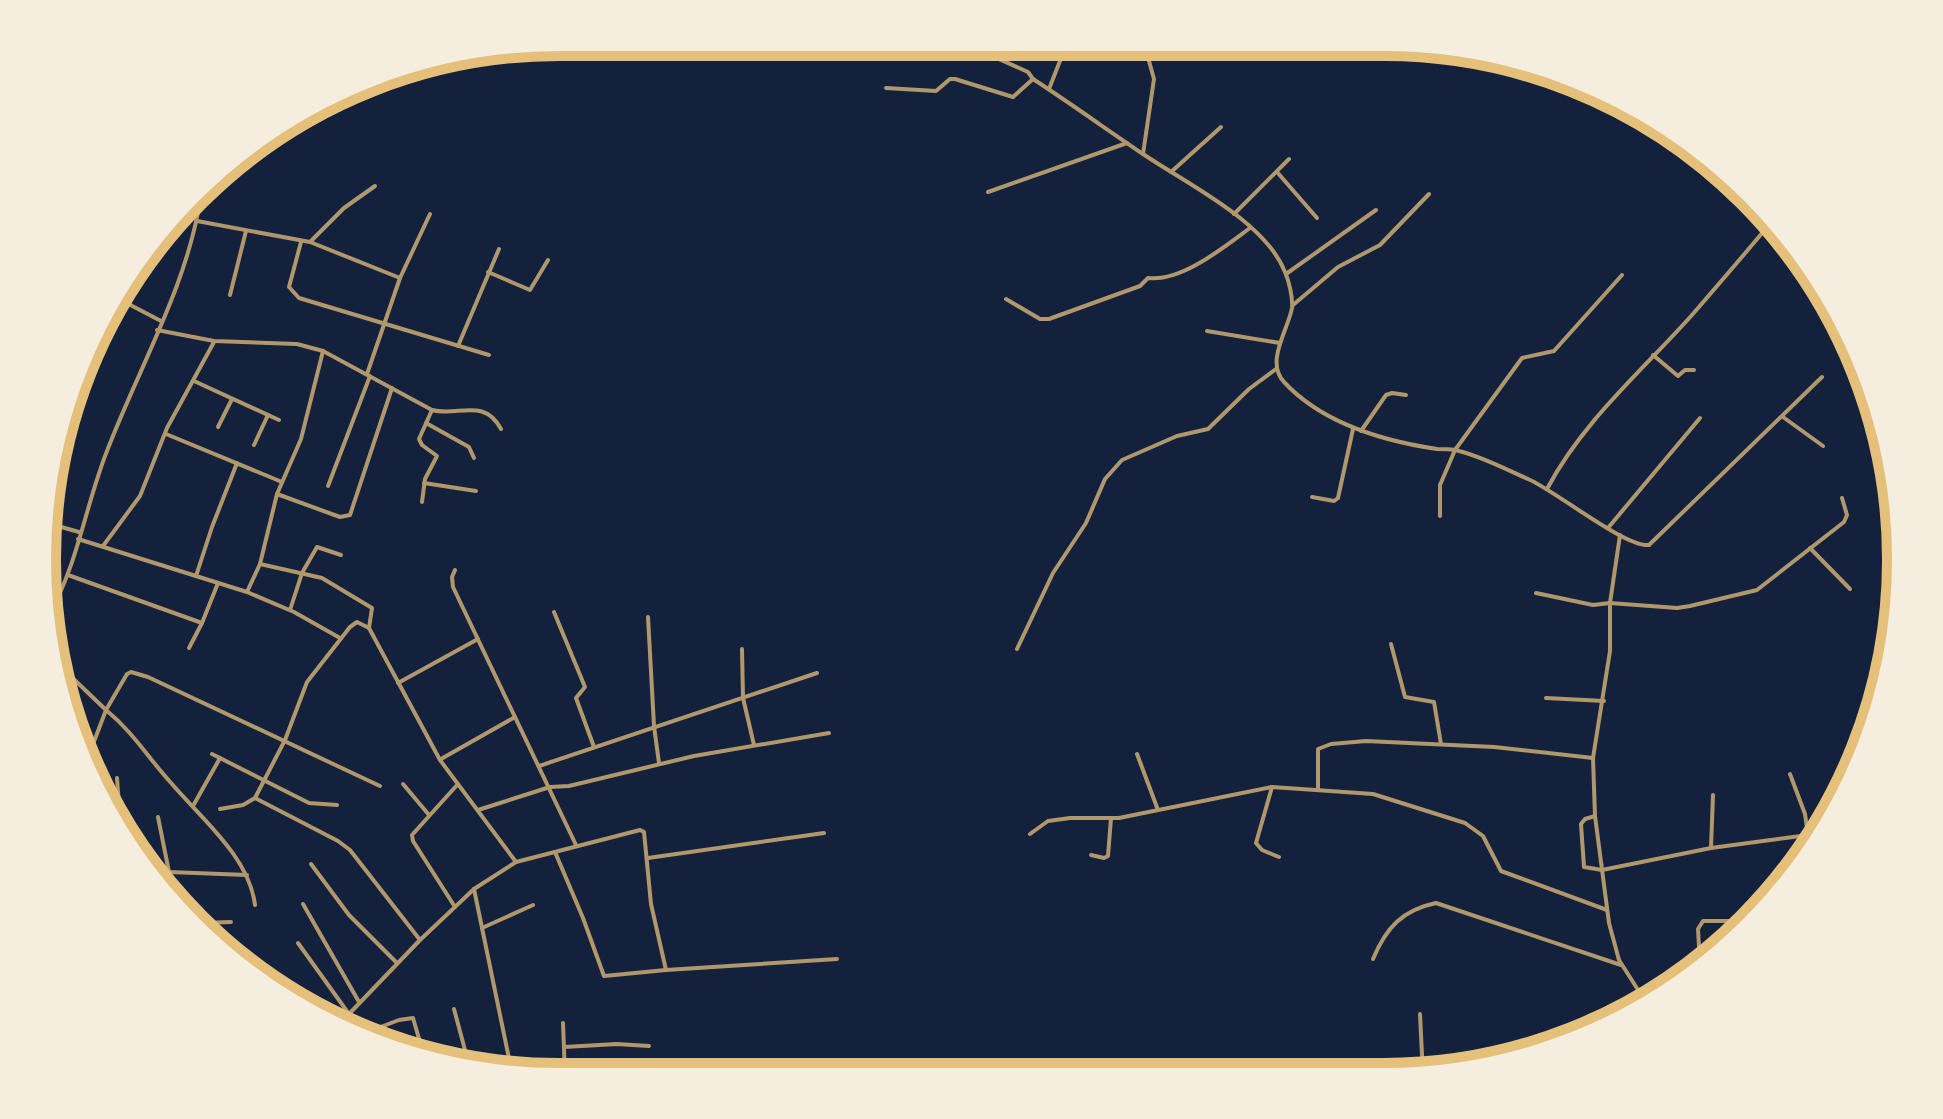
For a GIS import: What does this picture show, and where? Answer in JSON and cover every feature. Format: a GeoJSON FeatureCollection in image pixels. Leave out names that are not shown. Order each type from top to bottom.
{"type":"FeatureCollection","features":[{"type":"Feature","properties":{"kind":"street"},"geometry":{"type":"LineString","coordinates":[[995,56],[1028,72],[1033,79],[1234,214],[1275,253],[1286,274],[1292,306],[1280,343],[1276,369],[1282,381],[1304,400],[1354,429],[1436,449],[1455,450],[1547,489],[1643,546],[1649,545],[1822,377]]}},
{"type":"Feature","properties":{"kind":"street"},"geometry":{"type":"LineString","coordinates":[[1049,89],[1062,56]]}},
{"type":"Feature","properties":{"kind":"street"},"geometry":{"type":"LineString","coordinates":[[1143,154],[1154,79],[1148,56]]}},
{"type":"Feature","properties":{"kind":"street"},"geometry":{"type":"LineString","coordinates":[[886,88],[938,91],[950,79],[955,79],[1013,97],[1033,79]]}},
{"type":"Feature","properties":{"kind":"street"},"geometry":{"type":"LineString","coordinates":[[1171,172],[1221,127]]}},
{"type":"Feature","properties":{"kind":"street"},"geometry":{"type":"LineString","coordinates":[[988,192],[1127,143]]}},
{"type":"Feature","properties":{"kind":"street"},"geometry":{"type":"LineString","coordinates":[[1234,214],[1289,159]]}},
{"type":"Feature","properties":{"kind":"street"},"geometry":{"type":"LineString","coordinates":[[1277,172],[1317,218]]}},
{"type":"Feature","properties":{"kind":"street"},"geometry":{"type":"LineString","coordinates":[[310,242],[344,208],[375,186]]}},
{"type":"Feature","properties":{"kind":"street"},"geometry":{"type":"LineString","coordinates":[[1292,306],[1338,267],[1380,245],[1429,194]]}},
{"type":"Feature","properties":{"kind":"street"},"geometry":{"type":"LineString","coordinates":[[57,597],[68,575],[106,452],[191,247],[199,207]]}},
{"type":"Feature","properties":{"kind":"street"},"geometry":{"type":"LineString","coordinates":[[1286,274],[1376,210]]}},
{"type":"Feature","properties":{"kind":"street"},"geometry":{"type":"LineString","coordinates":[[328,486],[368,375],[383,322],[430,214]]}},
{"type":"Feature","properties":{"kind":"street"},"geometry":{"type":"LineString","coordinates":[[197,221],[310,242],[400,278]]}},
{"type":"Feature","properties":{"kind":"street"},"geometry":{"type":"LineString","coordinates":[[1006,299],[1040,319],[1049,319],[1140,286],[1148,278],[1158,280],[1210,258],[1250,228]]}},
{"type":"Feature","properties":{"kind":"street"},"geometry":{"type":"LineString","coordinates":[[230,295],[246,231]]}},
{"type":"Feature","properties":{"kind":"street"},"geometry":{"type":"LineString","coordinates":[[1547,489],[1564,457],[1764,231]]}},
{"type":"Feature","properties":{"kind":"street"},"geometry":{"type":"LineString","coordinates":[[301,242],[289,287],[299,298],[489,355]]}},
{"type":"Feature","properties":{"kind":"street"},"geometry":{"type":"LineString","coordinates":[[458,346],[487,271],[499,249]]}},
{"type":"Feature","properties":{"kind":"street"},"geometry":{"type":"LineString","coordinates":[[487,271],[530,290],[548,260]]}},
{"type":"Feature","properties":{"kind":"street"},"geometry":{"type":"LineString","coordinates":[[1440,516],[1440,485],[1455,450],[1522,358],[1554,351],[1622,275]]}},
{"type":"Feature","properties":{"kind":"street"},"geometry":{"type":"LineString","coordinates":[[126,303],[161,321]]}},
{"type":"Feature","properties":{"kind":"street"},"geometry":{"type":"LineString","coordinates":[[157,330],[214,341],[297,344],[323,351],[432,410],[445,413],[462,408],[472,410],[491,416],[501,429]]}},
{"type":"Feature","properties":{"kind":"street"},"geometry":{"type":"LineString","coordinates":[[1207,331],[1280,343]]}},
{"type":"Feature","properties":{"kind":"street"},"geometry":{"type":"LineString","coordinates":[[103,546],[140,496],[165,433],[214,341]]}},
{"type":"Feature","properties":{"kind":"street"},"geometry":{"type":"LineString","coordinates":[[247,592],[260,564],[277,494],[301,439],[323,351]]}},
{"type":"Feature","properties":{"kind":"street"},"geometry":{"type":"LineString","coordinates":[[1653,355],[1678,376],[1685,370],[1694,370]]}},
{"type":"Feature","properties":{"kind":"street"},"geometry":{"type":"LineString","coordinates":[[1017,649],[1053,573],[1086,523],[1105,479],[1122,460],[1177,436],[1208,429],[1249,389],[1276,369]]}},
{"type":"Feature","properties":{"kind":"street"},"geometry":{"type":"LineString","coordinates":[[193,381],[279,420]]}},
{"type":"Feature","properties":{"kind":"street"},"geometry":{"type":"LineString","coordinates":[[277,494],[340,517],[350,515],[392,388]]}},
{"type":"Feature","properties":{"kind":"street"},"geometry":{"type":"LineString","coordinates":[[1361,431],[1386,395],[1406,395]]}},
{"type":"Feature","properties":{"kind":"street"},"geometry":{"type":"LineString","coordinates":[[218,427],[232,399]]}},
{"type":"Feature","properties":{"kind":"street"},"geometry":{"type":"LineString","coordinates":[[422,502],[424,483],[437,456],[420,443],[419,435],[432,410]]}},
{"type":"Feature","properties":{"kind":"street"},"geometry":{"type":"LineString","coordinates":[[254,445],[268,415]]}},
{"type":"Feature","properties":{"kind":"street"},"geometry":{"type":"LineString","coordinates":[[1783,417],[1823,446]]}},
{"type":"Feature","properties":{"kind":"street"},"geometry":{"type":"LineString","coordinates":[[1608,528],[1700,418]]}},
{"type":"Feature","properties":{"kind":"street"},"geometry":{"type":"LineString","coordinates":[[426,423],[469,447],[474,458]]}},
{"type":"Feature","properties":{"kind":"street"},"geometry":{"type":"LineString","coordinates":[[1312,497],[1334,501],[1338,498],[1354,429]]}},
{"type":"Feature","properties":{"kind":"street"},"geometry":{"type":"LineString","coordinates":[[165,433],[282,482]]}},
{"type":"Feature","properties":{"kind":"street"},"geometry":{"type":"LineString","coordinates":[[196,576],[237,463]]}},
{"type":"Feature","properties":{"kind":"street"},"geometry":{"type":"LineString","coordinates":[[424,483],[476,491]]}},
{"type":"Feature","properties":{"kind":"street"},"geometry":{"type":"LineString","coordinates":[[1536,593],[1593,605],[1610,603],[1677,608],[1757,590],[1844,522],[1847,515],[1842,498]]}},
{"type":"Feature","properties":{"kind":"street"},"geometry":{"type":"LineString","coordinates":[[57,527],[103,546],[247,592],[290,610],[340,638]]}},
{"type":"Feature","properties":{"kind":"street"},"geometry":{"type":"LineString","coordinates":[[1620,535],[1610,603],[1610,651],[1604,701],[1593,758],[1595,816],[1607,910],[1619,960],[1640,993]]}},
{"type":"Feature","properties":{"kind":"street"},"geometry":{"type":"LineString","coordinates":[[290,610],[302,573],[317,547],[341,555]]}},
{"type":"Feature","properties":{"kind":"street"},"geometry":{"type":"LineString","coordinates":[[1810,548],[1850,589]]}},
{"type":"Feature","properties":{"kind":"street"},"geometry":{"type":"LineString","coordinates":[[260,564],[322,578],[368,605],[372,608],[369,628]]}},
{"type":"Feature","properties":{"kind":"street"},"geometry":{"type":"LineString","coordinates":[[455,570],[453,587],[576,845]]}},
{"type":"Feature","properties":{"kind":"street"},"geometry":{"type":"LineString","coordinates":[[68,575],[202,623]]}},
{"type":"Feature","properties":{"kind":"street"},"geometry":{"type":"LineString","coordinates":[[189,648],[218,583]]}},
{"type":"Feature","properties":{"kind":"street"},"geometry":{"type":"LineString","coordinates":[[554,612],[585,687],[576,698],[594,747]]}},
{"type":"Feature","properties":{"kind":"street"},"geometry":{"type":"LineString","coordinates":[[648,617],[659,763]]}},
{"type":"Feature","properties":{"kind":"street"},"geometry":{"type":"LineString","coordinates":[[220,809],[243,805],[255,798],[285,740],[307,682],[340,638],[357,622],[369,628],[440,760],[516,862]]}},
{"type":"Feature","properties":{"kind":"street"},"geometry":{"type":"LineString","coordinates":[[398,683],[478,639]]}},
{"type":"Feature","properties":{"kind":"street"},"geometry":{"type":"LineString","coordinates":[[1391,644],[1405,697],[1434,702],[1441,744]]}},
{"type":"Feature","properties":{"kind":"street"},"geometry":{"type":"LineString","coordinates":[[742,649],[743,698],[754,745]]}},
{"type":"Feature","properties":{"kind":"street"},"geometry":{"type":"LineString","coordinates":[[92,747],[106,710],[123,679],[131,672],[380,786]]}},
{"type":"Feature","properties":{"kind":"street"},"geometry":{"type":"LineString","coordinates":[[538,766],[817,673]]}},
{"type":"Feature","properties":{"kind":"street"},"geometry":{"type":"LineString","coordinates":[[70,675],[131,731],[170,782],[193,806],[247,875],[255,905]]}},
{"type":"Feature","properties":{"kind":"street"},"geometry":{"type":"LineString","coordinates":[[1546,698],[1604,701]]}},
{"type":"Feature","properties":{"kind":"street"},"geometry":{"type":"LineString","coordinates":[[440,760],[515,717]]}},
{"type":"Feature","properties":{"kind":"street"},"geometry":{"type":"LineString","coordinates":[[478,810],[550,787],[569,786],[659,763],[829,733]]}},
{"type":"Feature","properties":{"kind":"street"},"geometry":{"type":"LineString","coordinates":[[1318,790],[1318,749],[1331,744],[1366,741],[1441,744],[1593,758]]}},
{"type":"Feature","properties":{"kind":"street"},"geometry":{"type":"LineString","coordinates":[[212,754],[309,803],[337,805]]}},
{"type":"Feature","properties":{"kind":"street"},"geometry":{"type":"LineString","coordinates":[[1137,754],[1158,810]]}},
{"type":"Feature","properties":{"kind":"street"},"geometry":{"type":"LineString","coordinates":[[193,806],[220,758]]}},
{"type":"Feature","properties":{"kind":"street"},"geometry":{"type":"LineString","coordinates":[[1790,774],[1805,814],[1807,831]]}},
{"type":"Feature","properties":{"kind":"street"},"geometry":{"type":"LineString","coordinates":[[117,778],[119,803]]}},
{"type":"Feature","properties":{"kind":"street"},"geometry":{"type":"LineString","coordinates":[[403,784],[429,815]]}},
{"type":"Feature","properties":{"kind":"street"},"geometry":{"type":"LineString","coordinates":[[455,907],[413,841],[416,828],[458,784]]}},
{"type":"Feature","properties":{"kind":"street"},"geometry":{"type":"LineString","coordinates":[[1272,787],[1256,843],[1262,850],[1279,857]]}},
{"type":"Feature","properties":{"kind":"street"},"geometry":{"type":"LineString","coordinates":[[1030,834],[1048,821],[1111,818],[1272,787],[1373,794],[1465,823],[1483,836],[1501,871],[1607,910]]}},
{"type":"Feature","properties":{"kind":"street"},"geometry":{"type":"LineString","coordinates":[[1711,848],[1713,795]]}},
{"type":"Feature","properties":{"kind":"street"},"geometry":{"type":"LineString","coordinates":[[255,798],[350,850],[420,940]]}},
{"type":"Feature","properties":{"kind":"street"},"geometry":{"type":"LineString","coordinates":[[1595,816],[1581,824],[1584,867],[1602,870],[1711,848],[1804,836]]}},
{"type":"Feature","properties":{"kind":"street"},"geometry":{"type":"LineString","coordinates":[[158,817],[170,878]]}},
{"type":"Feature","properties":{"kind":"street"},"geometry":{"type":"LineString","coordinates":[[1091,855],[1108,856],[1111,818]]}},
{"type":"Feature","properties":{"kind":"street"},"geometry":{"type":"LineString","coordinates":[[346,1015],[474,889],[516,862],[641,830],[644,832],[648,858],[651,904],[666,970]]}},
{"type":"Feature","properties":{"kind":"street"},"geometry":{"type":"LineString","coordinates":[[648,858],[824,833]]}},
{"type":"Feature","properties":{"kind":"street"},"geometry":{"type":"LineString","coordinates":[[555,852],[583,918],[602,975],[837,959]]}},
{"type":"Feature","properties":{"kind":"street"},"geometry":{"type":"LineString","coordinates":[[311,864],[349,915],[397,963]]}},
{"type":"Feature","properties":{"kind":"street"},"geometry":{"type":"LineString","coordinates":[[169,872],[247,875]]}},
{"type":"Feature","properties":{"kind":"street"},"geometry":{"type":"LineString","coordinates":[[474,889],[509,1060]]}},
{"type":"Feature","properties":{"kind":"street"},"geometry":{"type":"LineString","coordinates":[[1373,959],[1381,940],[1397,919],[1436,903],[1623,966]]}},
{"type":"Feature","properties":{"kind":"street"},"geometry":{"type":"LineString","coordinates":[[303,904],[359,1002]]}},
{"type":"Feature","properties":{"kind":"street"},"geometry":{"type":"LineString","coordinates":[[482,928],[533,905]]}},
{"type":"Feature","properties":{"kind":"street"},"geometry":{"type":"LineString","coordinates":[[1699,951],[1698,929],[1703,921],[1733,922]]}},
{"type":"Feature","properties":{"kind":"street"},"geometry":{"type":"LineString","coordinates":[[211,923],[231,922]]}},
{"type":"Feature","properties":{"kind":"street"},"geometry":{"type":"LineString","coordinates":[[298,943],[350,1017]]}},
{"type":"Feature","properties":{"kind":"street"},"geometry":{"type":"LineString","coordinates":[[454,1009],[466,1054]]}},
{"type":"Feature","properties":{"kind":"street"},"geometry":{"type":"LineString","coordinates":[[1420,1014],[1422,1061]]}},
{"type":"Feature","properties":{"kind":"street"},"geometry":{"type":"LineString","coordinates":[[377,1028],[413,1018],[420,1043]]}},
{"type":"Feature","properties":{"kind":"street"},"geometry":{"type":"LineString","coordinates":[[563,1023],[565,1063]]}},
{"type":"Feature","properties":{"kind":"street"},"geometry":{"type":"LineString","coordinates":[[564,1047],[649,1046]]}}]}
